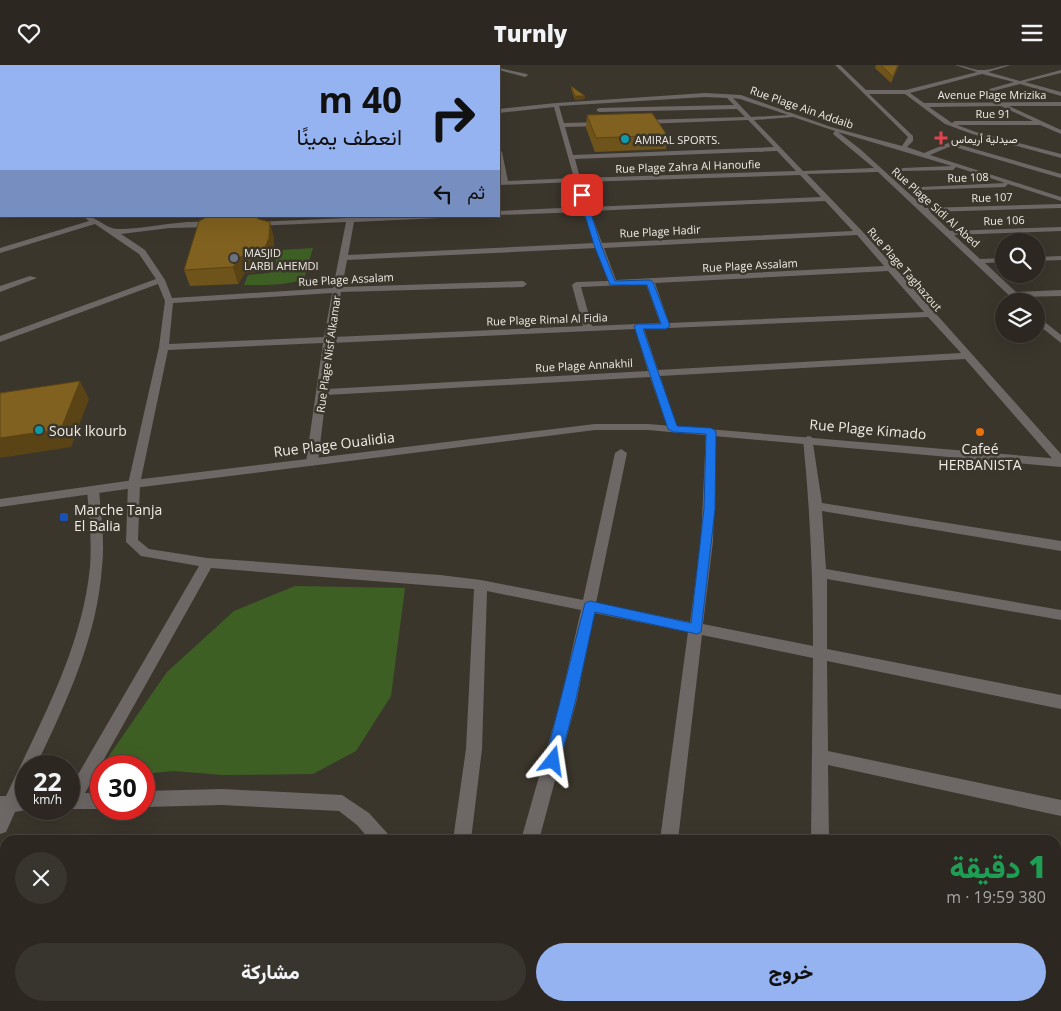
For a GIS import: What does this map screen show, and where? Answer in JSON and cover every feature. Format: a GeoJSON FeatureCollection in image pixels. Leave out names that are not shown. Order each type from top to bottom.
{"type":"FeatureCollection","features":[{"type":"Feature","properties":{"kind":"street"},"geometry":{"type":"LineString","coordinates":[[837,65],[911,137],[910,141],[903,148]]}},
{"type":"Feature","properties":{"kind":"street"},"geometry":{"type":"LineString","coordinates":[[957,65],[1059,92]]}},
{"type":"Feature","properties":{"kind":"street"},"geometry":{"type":"LineString","coordinates":[[865,92],[906,92],[1009,65]]}},
{"type":"Feature","properties":{"kind":"street"},"geometry":{"type":"LineString","coordinates":[[500,69],[525,75]]}},
{"type":"Feature","properties":{"kind":"street"},"geometry":{"type":"LineString","coordinates":[[939,105],[1061,71]]}},
{"type":"Feature","properties":{"kind":"street"},"geometry":{"type":"LineString","coordinates":[[906,92],[947,123],[974,133],[1061,156]]}},
{"type":"Feature","properties":{"kind":"street"},"geometry":{"type":"LineString","coordinates":[[1024,104],[1059,92]]}},
{"type":"Feature","properties":{"kind":"street","name":"Rue Plage Ain Addaib"},"geometry":{"type":"LineString","coordinates":[[500,111],[513,107],[556,108],[705,95],[728,96],[756,101],[829,128],[903,148],[1061,199]]}},
{"type":"Feature","properties":{"kind":"street","name":"Rue Plage Taghazout"},"geometry":{"type":"LineString","coordinates":[[728,96],[859,233],[967,356],[1020,413],[1061,462]]}},
{"type":"Feature","properties":{"kind":"street"},"geometry":{"type":"LineString","coordinates":[[1042,104],[1061,112]]}},
{"type":"Feature","properties":{"kind":"street","name":"Avenue Plage Mrizika"},"geometry":{"type":"LineString","coordinates":[[924,105],[1061,104]]}},
{"type":"Feature","properties":{"kind":"street"},"geometry":{"type":"LineString","coordinates":[[1002,105],[1061,132]]}},
{"type":"Feature","properties":{"kind":"street"},"geometry":{"type":"LineString","coordinates":[[595,110],[739,107]]}},
{"type":"Feature","properties":{"kind":"street"},"geometry":{"type":"LineString","coordinates":[[586,110],[556,108],[563,125],[577,180],[597,245],[613,283]]}},
{"type":"Feature","properties":{"kind":"street"},"geometry":{"type":"LineString","coordinates":[[636,123],[796,116]]}},
{"type":"Feature","properties":{"kind":"street"},"geometry":{"type":"LineString","coordinates":[[654,122],[659,130]]}},
{"type":"Feature","properties":{"kind":"street"},"geometry":{"type":"LineString","coordinates":[[563,125],[608,123]]}},
{"type":"Feature","properties":{"kind":"street","name":"Rue 91"},"geometry":{"type":"LineString","coordinates":[[947,123],[1040,123]]}},
{"type":"Feature","properties":{"kind":"street","name":"Rue Plage Sidi Al Abed"},"geometry":{"type":"LineString","coordinates":[[829,128],[858,150],[1012,293]]}},
{"type":"Feature","properties":{"kind":"street"},"geometry":{"type":"LineString","coordinates":[[923,155],[974,133]]}},
{"type":"Feature","properties":{"kind":"street"},"geometry":{"type":"LineString","coordinates":[[952,144],[1061,176]]}},
{"type":"Feature","properties":{"kind":"street"},"geometry":{"type":"LineString","coordinates":[[669,146],[674,154]]}},
{"type":"Feature","properties":{"kind":"street"},"geometry":{"type":"LineString","coordinates":[[1029,147],[1053,146]]}},
{"type":"Feature","properties":{"kind":"street","name":"Rue Plage Sidi Al Abed"},"geometry":{"type":"LineString","coordinates":[[858,150],[903,148]]}},
{"type":"Feature","properties":{"kind":"street"},"geometry":{"type":"LineString","coordinates":[[572,157],[780,149]]}},
{"type":"Feature","properties":{"kind":"street"},"geometry":{"type":"LineString","coordinates":[[500,164],[502,183]]}},
{"type":"Feature","properties":{"kind":"street"},"geometry":{"type":"LineString","coordinates":[[903,170],[961,168]]}},
{"type":"Feature","properties":{"kind":"street","name":"Rue Plage Zahra Al Hanoufie"},"geometry":{"type":"LineString","coordinates":[[502,183],[878,170]]}},
{"type":"Feature","properties":{"kind":"street","name":"Rue 108"},"geometry":{"type":"LineString","coordinates":[[921,189],[1015,185]]}},
{"type":"Feature","properties":{"kind":"street"},"geometry":{"type":"LineString","coordinates":[[500,213],[827,199]]}},
{"type":"Feature","properties":{"kind":"street","name":"Rue 107"},"geometry":{"type":"LineString","coordinates":[[923,210],[1061,206]]}},
{"type":"Feature","properties":{"kind":"street"},"geometry":{"type":"LineString","coordinates":[[87,217],[114,232],[142,252],[161,281],[169,301],[164,347],[134,483],[132,542],[146,553],[207,563],[440,579],[481,585],[1061,702]]}},
{"type":"Feature","properties":{"kind":"street"},"geometry":{"type":"LineString","coordinates":[[180,226],[191,217]]}},
{"type":"Feature","properties":{"kind":"street"},"geometry":{"type":"LineString","coordinates":[[247,224],[395,217]]}},
{"type":"Feature","properties":{"kind":"street","name":"Rue Plage Nisf Alkamar"},"geometry":{"type":"LineString","coordinates":[[312,462],[328,339],[350,218]]}},
{"type":"Feature","properties":{"kind":"street"},"geometry":{"type":"LineString","coordinates":[[0,251],[94,222]]}},
{"type":"Feature","properties":{"kind":"street"},"geometry":{"type":"LineString","coordinates":[[114,232],[180,226],[219,225]]}},
{"type":"Feature","properties":{"kind":"street","name":"Rue 106"},"geometry":{"type":"LineString","coordinates":[[949,233],[1061,229]]}},
{"type":"Feature","properties":{"kind":"street","name":"Rue Plage Hadir"},"geometry":{"type":"LineString","coordinates":[[343,258],[859,233]]}},
{"type":"Feature","properties":{"kind":"street"},"geometry":{"type":"LineString","coordinates":[[1045,259],[1061,258]]}},
{"type":"Feature","properties":{"kind":"street"},"geometry":{"type":"LineString","coordinates":[[979,261],[995,260]]}},
{"type":"Feature","properties":{"kind":"street","name":"Rue Plage Assalam"},"geometry":{"type":"LineString","coordinates":[[588,328],[576,285],[889,268]]}},
{"type":"Feature","properties":{"kind":"street"},"geometry":{"type":"LineString","coordinates":[[0,289],[33,278]]}},
{"type":"Feature","properties":{"kind":"street"},"geometry":{"type":"LineString","coordinates":[[0,339],[161,281]]}},
{"type":"Feature","properties":{"kind":"street"},"geometry":{"type":"LineString","coordinates":[[650,282],[666,326]]}},
{"type":"Feature","properties":{"kind":"street","name":"Rue Plage Assalam"},"geometry":{"type":"LineString","coordinates":[[169,301],[337,290],[523,284]]}},
{"type":"Feature","properties":{"kind":"street"},"geometry":{"type":"LineString","coordinates":[[1045,295],[1061,293]]}},
{"type":"Feature","properties":{"kind":"street","name":"Rue Plage Rimal Al Fidia"},"geometry":{"type":"LineString","coordinates":[[164,347],[930,314]]}},
{"type":"Feature","properties":{"kind":"street"},"geometry":{"type":"LineString","coordinates":[[638,326],[673,429]]}},
{"type":"Feature","properties":{"kind":"street"},"geometry":{"type":"LineString","coordinates":[[1046,328],[1061,328]]}},
{"type":"Feature","properties":{"kind":"street"},"geometry":{"type":"LineString","coordinates":[[1046,328],[1061,340]]}},
{"type":"Feature","properties":{"kind":"street","name":"Rue Plage Annakhil"},"geometry":{"type":"LineString","coordinates":[[322,392],[967,356]]}},
{"type":"Feature","properties":{"kind":"street","name":"Rue Plage Oualidia"},"geometry":{"type":"LineString","coordinates":[[0,503],[134,483],[574,429],[613,426],[673,429]]}},
{"type":"Feature","properties":{"kind":"street","name":"Rue Plage Kimado"},"geometry":{"type":"LineString","coordinates":[[673,429],[1061,462]]}},
{"type":"Feature","properties":{"kind":"street"},"geometry":{"type":"LineString","coordinates":[[670,835],[707,541],[711,431]]}},
{"type":"Feature","properties":{"kind":"street"},"geometry":{"type":"LineString","coordinates":[[808,439],[816,506],[820,573],[820,835]]}},
{"type":"Feature","properties":{"kind":"street"},"geometry":{"type":"LineString","coordinates":[[531,835],[569,699],[621,453]]}},
{"type":"Feature","properties":{"kind":"street"},"geometry":{"type":"LineString","coordinates":[[33,755],[75,659],[92,598],[97,543],[93,490]]}},
{"type":"Feature","properties":{"kind":"street"},"geometry":{"type":"LineString","coordinates":[[816,506],[1061,546]]}},
{"type":"Feature","properties":{"kind":"street"},"geometry":{"type":"LineString","coordinates":[[80,785],[207,563]]}},
{"type":"Feature","properties":{"kind":"street"},"geometry":{"type":"LineString","coordinates":[[820,573],[1061,615]]}},
{"type":"Feature","properties":{"kind":"street"},"geometry":{"type":"LineString","coordinates":[[463,835],[474,749],[481,585]]}},
{"type":"Feature","properties":{"kind":"street"},"geometry":{"type":"LineString","coordinates":[[819,756],[1061,808]]}},
{"type":"Feature","properties":{"kind":"street"},"geometry":{"type":"LineString","coordinates":[[155,799],[222,797],[342,803],[362,819],[377,835]]}},
{"type":"Feature","properties":{"kind":"street"},"geometry":{"type":"LineString","coordinates":[[0,826],[12,803]]}},
{"type":"Feature","properties":{"kind":"green space"},"geometry":{"type":"Polygon","coordinates":[[[313,248],[304,279],[282,284],[244,285],[248,275],[269,273],[276,265],[276,258],[281,250],[313,248]]]}},
{"type":"Feature","properties":{"kind":"green space"},"geometry":{"type":"Polygon","coordinates":[[[295,586],[405,588],[391,696],[356,751],[313,774],[223,775],[173,771],[155,773],[155,755],[110,755],[167,672],[234,611],[295,586]]]}},
{"type":"Feature","properties":{"kind":"building"},"geometry":{"type":"Polygon","coordinates":[[[881,65],[898,65],[893,77],[881,65]]]}},
{"type":"Feature","properties":{"kind":"building"},"geometry":{"type":"Polygon","coordinates":[[[571,86],[585,96],[575,96],[571,86]]]}},
{"type":"Feature","properties":{"kind":"building"},"geometry":{"type":"Polygon","coordinates":[[[652,113],[667,135],[596,138],[587,115],[652,113]]]}},
{"type":"Feature","properties":{"kind":"building"},"geometry":{"type":"Polygon","coordinates":[[[207,217],[257,217],[258,219],[270,222],[269,238],[262,254],[240,257],[233,267],[184,270],[199,221],[207,217]]]}},
{"type":"Feature","properties":{"kind":"building"},"geometry":{"type":"Polygon","coordinates":[[[80,381],[61,429],[0,438],[0,393],[80,381]]]}},
{"type":"Feature","properties":{"kind":"waterway"},"geometry":{"type":"LineString","coordinates":[[60,65],[117,65]]}},
{"type":"Feature","properties":{"kind":"place","name":"صيدلية أريماس"},"geometry":{"type":"Point","coordinates":[941,138]}},
{"type":"Feature","properties":{"kind":"place","name":"AMIRAL SPORTS."},"geometry":{"type":"Point","coordinates":[625,139]}},
{"type":"Feature","properties":{"kind":"place","name":"MASJID LARBI AHEMDI"},"geometry":{"type":"Point","coordinates":[234,258]}},
{"type":"Feature","properties":{"kind":"place","name":"Souk lkourb"},"geometry":{"type":"Point","coordinates":[39,430]}},
{"type":"Feature","properties":{"kind":"place","name":"Cafeé HERBANISTA"},"geometry":{"type":"Point","coordinates":[980,432]}},
{"type":"Feature","properties":{"kind":"place","name":"Marche Tanja El Balia"},"geometry":{"type":"Point","coordinates":[64,517]}},
{"type":"Feature","properties":{"kind":"route"},"geometry":{"type":"LineString","coordinates":[[553,761],[590,606],[697,629],[709,509],[711,431],[673,429],[638,326],[666,326],[650,282],[613,283],[597,245],[582,195]]}}]}
